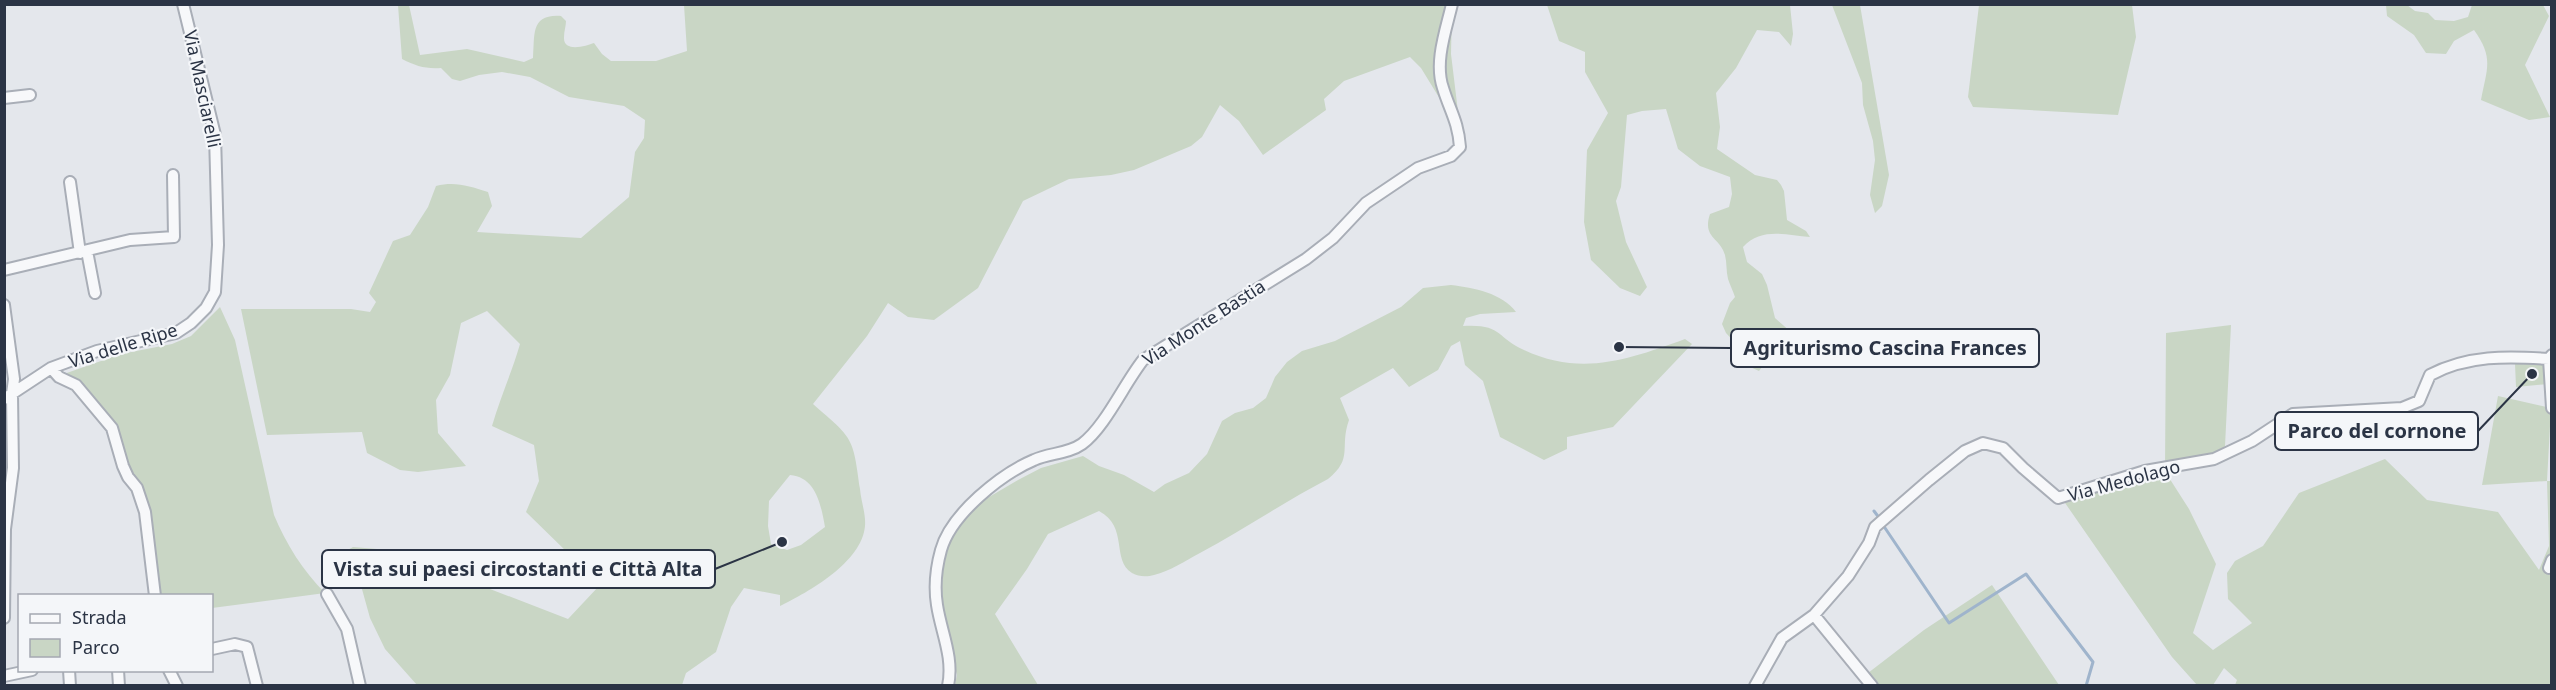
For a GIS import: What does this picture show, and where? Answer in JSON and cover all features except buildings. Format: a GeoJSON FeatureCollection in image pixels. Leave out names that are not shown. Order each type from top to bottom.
{"type":"FeatureCollection","features":[{"type":"Feature","properties":{"kind":"street","name":"Via Masciarelli"},"geometry":{"type":"LineString","coordinates":[[183,4],[215,135],[218,245]]}},
{"type":"Feature","properties":{"kind":"street","name":"Via Monte Bastia"},"geometry":{"type":"LineString","coordinates":[[948,686],[950,662],[937,604],[935,581],[942,547],[966,509],[1006,474],[1036,459],[1080,446],[1095,433],[1128,379],[1143,360],[1306,259],[1333,238],[1366,203],[1418,168],[1451,156],[1460,147],[1459,127],[1442,87],[1440,73],[1443,45],[1452,4]]}},
{"type":"Feature","properties":{"kind":"street"},"geometry":{"type":"LineString","coordinates":[[4,98],[30,95]]}},
{"type":"Feature","properties":{"kind":"street"},"geometry":{"type":"LineString","coordinates":[[4,270],[130,240],[174,237],[173,175]]}},
{"type":"Feature","properties":{"kind":"street"},"geometry":{"type":"LineString","coordinates":[[70,182],[83,252],[95,293]]}},
{"type":"Feature","properties":{"kind":"street","name":"Via delle Ripe"},"geometry":{"type":"LineString","coordinates":[[8,396],[51,368],[97,351],[176,333],[191,323],[206,308],[215,292],[218,245]]}},
{"type":"Feature","properties":{"kind":"street"},"geometry":{"type":"LineString","coordinates":[[4,305],[14,378],[8,396],[13,468],[5,526],[4,618]]}},
{"type":"Feature","properties":{"kind":"street","name":"Via Medolago"},"geometry":{"type":"LineString","coordinates":[[1755,686],[1782,638],[1814,615],[1848,576],[1869,543],[1875,527],[1965,451],[1983,443],[2003,447],[2058,498],[2145,471],[2214,459],[2252,441],[2293,414],[2402,408],[2419,401],[2430,375],[2446,366],[2496,357],[2550,357]]}},
{"type":"Feature","properties":{"kind":"street"},"geometry":{"type":"LineString","coordinates":[[2550,357],[2552,408]]}},
{"type":"Feature","properties":{"kind":"street"},"geometry":{"type":"LineString","coordinates":[[51,368],[59,377],[76,385],[112,428],[123,466],[137,488],[145,512],[155,594]]}},
{"type":"Feature","properties":{"kind":"street"},"geometry":{"type":"LineString","coordinates":[[327,594],[347,629],[360,686]]}},
{"type":"Feature","properties":{"kind":"street"},"geometry":{"type":"LineString","coordinates":[[1814,615],[1872,686]]}},
{"type":"Feature","properties":{"kind":"street"},"geometry":{"type":"LineString","coordinates":[[213,649],[236,644],[247,647],[257,686]]}},
{"type":"Feature","properties":{"kind":"street"},"geometry":{"type":"LineString","coordinates":[[6,686],[4,676],[23,672]]}},
{"type":"Feature","properties":{"kind":"street"},"geometry":{"type":"LineString","coordinates":[[170,672],[177,686]]}},
{"type":"Feature","properties":{"kind":"green space"},"geometry":{"type":"Polygon","coordinates":[[[398,5],[409,5],[420,55],[467,49],[524,62],[533,58],[536,28],[539,22],[551,16],[561,16],[566,21],[564,37],[567,45],[576,47],[594,43],[611,61],[656,61],[687,51],[684,5],[1452,5],[1451,54],[1459,120],[1451,117],[1421,68],[1410,57],[1344,81],[1324,99],[1326,110],[1263,155],[1239,121],[1220,105],[1202,137],[1191,146],[1134,170],[1069,179],[1023,201],[978,288],[934,320],[908,317],[888,303],[867,336],[813,404],[844,432],[853,448],[865,517],[862,539],[855,552],[832,574],[805,593],[780,606],[780,595],[744,588],[731,607],[716,652],[686,673],[682,685],[417,685],[385,649],[370,618],[360,582],[328,575],[335,557],[353,547],[389,550],[568,619],[630,553],[570,555],[526,512],[539,481],[534,445],[492,426],[520,344],[487,311],[461,323],[450,375],[436,400],[438,433],[466,466],[418,472],[400,470],[367,453],[362,432],[267,435],[241,309],[351,309],[370,312],[376,302],[369,293],[393,241],[410,235],[428,207],[436,186],[456,184],[488,192],[492,206],[477,232],[581,238],[629,197],[635,152],[644,138],[645,120],[624,106],[569,97],[530,77],[502,72],[479,75],[460,81],[452,79],[441,68],[421,66],[402,59],[398,5]],[[790,475],[769,501],[768,526],[771,544],[787,550],[801,545],[825,527],[816,494],[806,481],[790,475]]]}},
{"type":"Feature","properties":{"kind":"green space"},"geometry":{"type":"Polygon","coordinates":[[[1547,5],[1790,5],[1793,34],[1791,46],[1779,32],[1757,30],[1736,68],[1716,93],[1720,127],[1717,149],[1755,175],[1777,180],[1784,191],[1787,220],[1806,231],[1810,237],[1766,235],[1750,241],[1743,247],[1747,262],[1762,274],[1767,285],[1775,318],[1791,332],[1782,352],[1768,359],[1759,371],[1748,366],[1740,348],[1726,333],[1722,324],[1730,303],[1735,297],[1728,279],[1723,249],[1710,233],[1708,222],[1710,214],[1729,207],[1732,194],[1730,177],[1700,166],[1678,149],[1666,109],[1627,115],[1621,187],[1616,201],[1626,242],[1647,287],[1640,296],[1620,288],[1591,260],[1584,222],[1587,150],[1608,113],[1585,72],[1585,52],[1559,41],[1547,5]]]}},
{"type":"Feature","properties":{"kind":"green space"},"geometry":{"type":"Polygon","coordinates":[[[1832,5],[1860,5],[1889,175],[1882,206],[1875,213],[1870,195],[1875,160],[1873,141],[1863,105],[1862,83],[1832,5]]]}},
{"type":"Feature","properties":{"kind":"green space"},"geometry":{"type":"Polygon","coordinates":[[[1979,5],[2132,5],[2136,37],[2118,115],[1973,107],[1968,97],[1979,5]]]}},
{"type":"Feature","properties":{"kind":"green space"},"geometry":{"type":"Polygon","coordinates":[[[2386,5],[2407,5],[2415,11],[2428,13],[2435,20],[2454,21],[2468,17],[2472,5],[2543,5],[2549,16],[2525,65],[2550,117],[2529,120],[2481,100],[2487,71],[2487,56],[2474,30],[2454,41],[2446,54],[2426,53],[2414,35],[2387,16],[2386,5]]]}},
{"type":"Feature","properties":{"kind":"green space"},"geometry":{"type":"Polygon","coordinates":[[[1451,285],[1495,296],[1516,312],[1480,314],[1466,318],[1463,326],[1492,329],[1524,350],[1545,358],[1586,364],[1645,353],[1685,339],[1692,344],[1613,427],[1567,437],[1567,449],[1544,460],[1500,437],[1483,381],[1465,365],[1460,341],[1451,346],[1438,370],[1409,387],[1393,368],[1340,398],[1349,420],[1343,458],[1336,472],[1328,479],[1172,568],[1149,576],[1132,573],[1122,560],[1114,526],[1099,511],[1048,534],[1027,569],[995,614],[1038,685],[955,685],[957,675],[945,632],[943,562],[952,533],[984,500],[1041,468],[1083,456],[1154,492],[1189,473],[1207,454],[1222,421],[1235,413],[1253,408],[1266,398],[1275,377],[1287,362],[1302,351],[1335,341],[1401,307],[1423,288],[1451,285]]]}},
{"type":"Feature","properties":{"kind":"green space"},"geometry":{"type":"Polygon","coordinates":[[[220,307],[235,340],[274,515],[296,557],[325,593],[213,608],[213,594],[160,594],[133,479],[116,431],[61,375],[121,354],[172,344],[191,336],[220,307]]]}},
{"type":"Feature","properties":{"kind":"green space"},"geometry":{"type":"Polygon","coordinates":[[[2231,325],[2225,446],[2214,459],[2165,468],[2166,333],[2231,325]]]}},
{"type":"Feature","properties":{"kind":"green space"},"geometry":{"type":"Polygon","coordinates":[[[2515,364],[2547,364],[2548,384],[2516,387],[2515,364]]]}},
{"type":"Feature","properties":{"kind":"green space"},"geometry":{"type":"Polygon","coordinates":[[[2498,396],[2551,408],[2547,481],[2482,485],[2498,396]]]}},
{"type":"Feature","properties":{"kind":"green space"},"geometry":{"type":"Polygon","coordinates":[[[2385,459],[2427,500],[2498,512],[2539,570],[2549,546],[2547,481],[2552,481],[2551,685],[2235,685],[2237,680],[2224,668],[2213,685],[2197,685],[2172,657],[2063,500],[2166,473],[2189,509],[2216,564],[2193,633],[2213,650],[2252,623],[2228,599],[2227,573],[2235,561],[2263,546],[2299,493],[2385,459]]]}},
{"type":"Feature","properties":{"kind":"green space"},"geometry":{"type":"Polygon","coordinates":[[[1992,585],[2059,685],[2100,686],[1877,685],[1868,673],[1924,630],[1992,585]]]}},
{"type":"Feature","properties":{"kind":"waterway"},"geometry":{"type":"LineString","coordinates":[[1874,511],[1880,519]]}},
{"type":"Feature","properties":{"kind":"waterway"},"geometry":{"type":"LineString","coordinates":[[1883,525],[1949,623],[2026,574],[2093,662],[2086,686]]}},
{"type":"Feature","properties":{"kind":"place","name":"Agriturismo Cascina Frances"},"geometry":{"type":"Point","coordinates":[1619,347]}},
{"type":"Feature","properties":{"kind":"place","name":"Parco del cornone"},"geometry":{"type":"Point","coordinates":[2532,374]}},
{"type":"Feature","properties":{"kind":"place","name":"Vista sui paesi circostanti e Città Alta"},"geometry":{"type":"Point","coordinates":[782,542]}}]}
